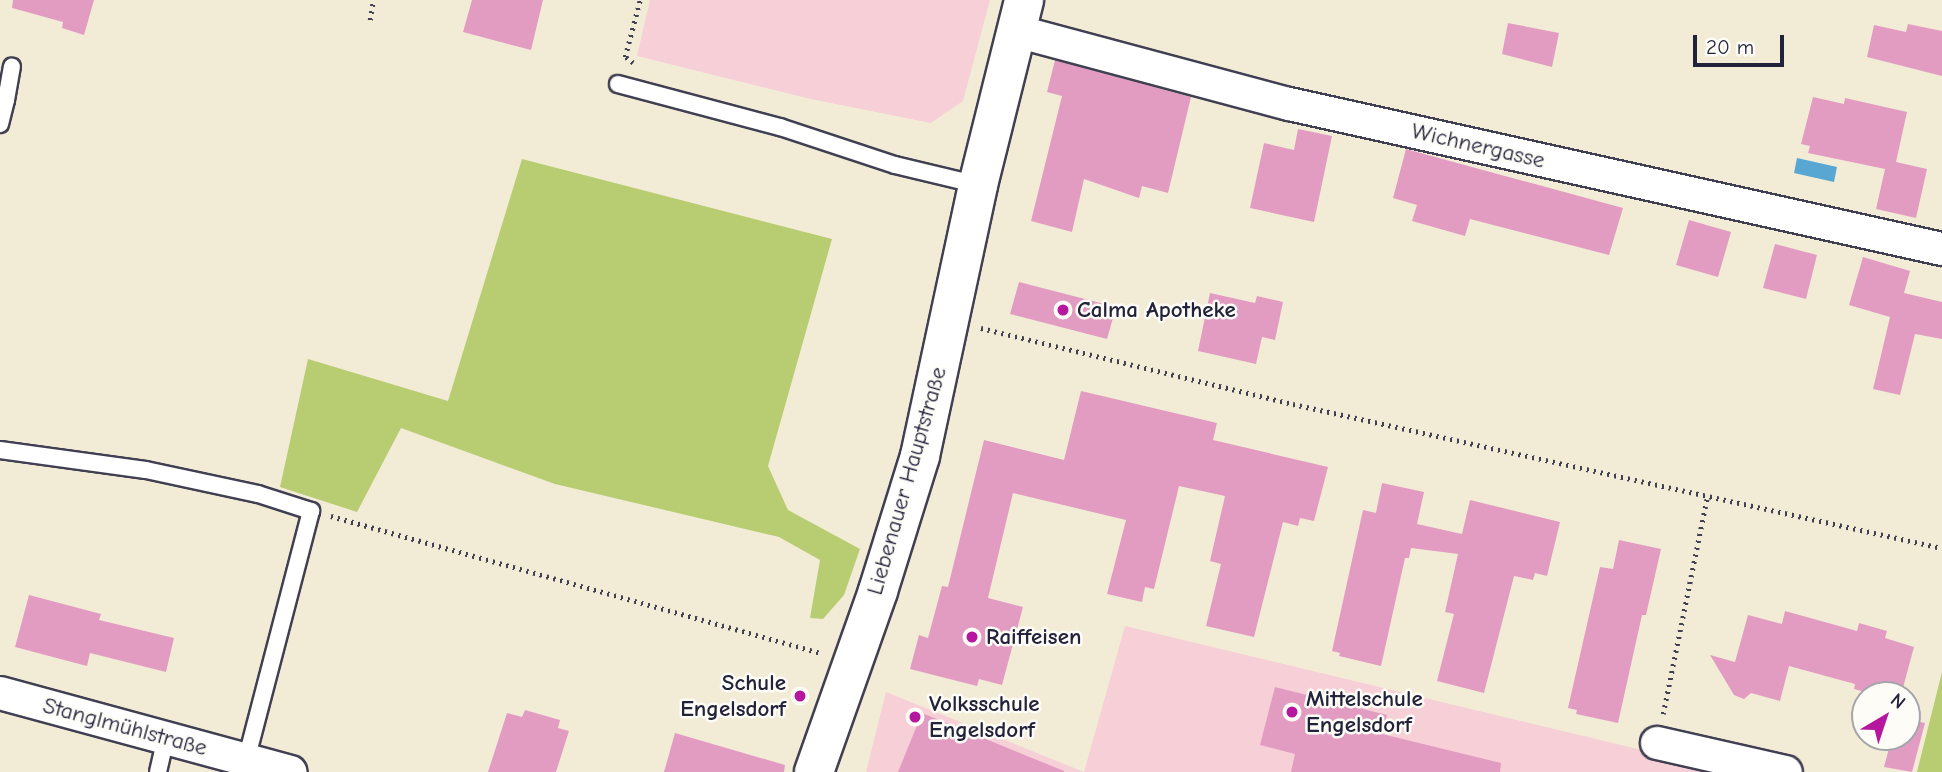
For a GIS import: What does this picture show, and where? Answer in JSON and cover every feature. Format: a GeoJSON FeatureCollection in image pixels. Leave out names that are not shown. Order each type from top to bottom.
{"type":"FeatureCollection","features":[{"type":"Feature","properties":{"kind":"main road","name":"Liebenauer Hauptstraße"},"geometry":{"type":"LineString","coordinates":[[814,772],[878,591],[920,456],[978,185],[1020,16]]}},
{"type":"Feature","properties":{"kind":"street","name":"Wichnergasse"},"geometry":{"type":"LineString","coordinates":[[1020,16],[1289,104],[1942,249]]}},
{"type":"Feature","properties":{"kind":"street","name":"Stanglmühlstraße"},"geometry":{"type":"LineString","coordinates":[[0,693],[290,772]]}},
{"type":"Feature","properties":{"kind":"street"},"geometry":{"type":"LineString","coordinates":[[1657,743],[1786,772]]}},
{"type":"Feature","properties":{"kind":"lane"},"geometry":{"type":"LineString","coordinates":[[0,124],[3,98],[12,68]]}},
{"type":"Feature","properties":{"kind":"lane"},"geometry":{"type":"LineString","coordinates":[[618,84],[780,127],[895,165],[978,185]]}},
{"type":"Feature","properties":{"kind":"lane"},"geometry":{"type":"LineString","coordinates":[[0,450],[146,470],[258,494],[311,511],[246,760]]}},
{"type":"Feature","properties":{"kind":"lane"},"geometry":{"type":"LineString","coordinates":[[158,772],[166,738]]}},
{"type":"Feature","properties":{"kind":"path"},"geometry":{"type":"LineString","coordinates":[[370,20],[373,0]]}},
{"type":"Feature","properties":{"kind":"path"},"geometry":{"type":"LineString","coordinates":[[640,0],[625,57],[640,66]]}},
{"type":"Feature","properties":{"kind":"path"},"geometry":{"type":"LineString","coordinates":[[950,321],[1293,404],[1942,548]]}},
{"type":"Feature","properties":{"kind":"path"},"geometry":{"type":"LineString","coordinates":[[1657,743],[1707,496]]}},
{"type":"Feature","properties":{"kind":"path"},"geometry":{"type":"LineString","coordinates":[[311,511],[852,662]]}},
{"type":"Feature","properties":{"kind":"shaded area"},"geometry":{"type":"Polygon","coordinates":[[[650,0],[990,0],[963,101],[931,123],[811,99],[637,56],[650,0]]]}},
{"type":"Feature","properties":{"kind":"shaded area","name":"Mittelschule Engelsdorf"},"geometry":{"type":"Polygon","coordinates":[[[1125,626],[1734,772],[1084,772],[1125,626]]]}},
{"type":"Feature","properties":{"kind":"shaded area","name":"Volksschule Engelsdorf"},"geometry":{"type":"Polygon","coordinates":[[[886,692],[1084,772],[866,772],[886,692]]]}},
{"type":"Feature","properties":{"kind":"green space"},"geometry":{"type":"Polygon","coordinates":[[[522,159],[832,239],[768,466],[788,510],[860,549],[844,595],[823,619],[810,618],[820,560],[779,537],[555,484],[401,428],[357,512],[280,487],[308,359],[448,401],[522,159]]]}},
{"type":"Feature","properties":{"kind":"green space"},"geometry":{"type":"Polygon","coordinates":[[[1942,672],[1942,772],[1917,772],[1942,672]]]}},
{"type":"Feature","properties":{"kind":"water"},"geometry":{"type":"Polygon","coordinates":[[[1797,158],[1837,167],[1834,182],[1794,173],[1797,158]]]}},
{"type":"Feature","properties":{"kind":"building"},"geometry":{"type":"Polygon","coordinates":[[[13,0],[94,0],[84,35],[62,28],[63,22],[12,8],[13,0]]]}},
{"type":"Feature","properties":{"kind":"building"},"geometry":{"type":"Polygon","coordinates":[[[472,0],[543,0],[531,50],[463,32],[472,0]]]}},
{"type":"Feature","properties":{"kind":"building"},"geometry":{"type":"Polygon","coordinates":[[[1508,23],[1559,33],[1552,67],[1502,54],[1508,23]]]}},
{"type":"Feature","properties":{"kind":"building"},"geometry":{"type":"Polygon","coordinates":[[[1908,24],[1942,31],[1942,76],[1867,57],[1874,25],[1906,32],[1908,24]]]}},
{"type":"Feature","properties":{"kind":"building"},"geometry":{"type":"Polygon","coordinates":[[[1055,60],[1191,97],[1168,193],[1142,186],[1139,198],[1084,179],[1072,232],[1031,221],[1062,96],[1047,92],[1055,60]]]}},
{"type":"Feature","properties":{"kind":"building"},"geometry":{"type":"Polygon","coordinates":[[[1813,97],[1844,104],[1845,98],[1907,112],[1896,162],[1927,169],[1916,218],[1876,209],[1885,169],[1808,153],[1810,146],[1801,144],[1813,97]]]}},
{"type":"Feature","properties":{"kind":"building"},"geometry":{"type":"Polygon","coordinates":[[[1298,129],[1332,136],[1314,222],[1250,208],[1264,143],[1294,150],[1298,129]]]}},
{"type":"Feature","properties":{"kind":"building"},"geometry":{"type":"Polygon","coordinates":[[[1406,149],[1623,208],[1609,255],[1470,219],[1465,236],[1412,221],[1417,205],[1393,198],[1406,149]]]}},
{"type":"Feature","properties":{"kind":"building"},"geometry":{"type":"Polygon","coordinates":[[[1689,220],[1731,232],[1718,277],[1676,265],[1689,220]]]}},
{"type":"Feature","properties":{"kind":"building"},"geometry":{"type":"Polygon","coordinates":[[[1775,244],[1817,255],[1806,299],[1763,288],[1775,244]]]}},
{"type":"Feature","properties":{"kind":"building"},"geometry":{"type":"Polygon","coordinates":[[[1863,257],[1910,271],[1904,293],[1942,302],[1942,339],[1915,334],[1900,395],[1873,389],[1890,317],[1849,305],[1863,257]]]}},
{"type":"Feature","properties":{"kind":"building","name":"Calma Apotheke"},"geometry":{"type":"Polygon","coordinates":[[[1019,282],[1116,307],[1107,339],[1010,314],[1019,282]]]}},
{"type":"Feature","properties":{"kind":"building"},"geometry":{"type":"Polygon","coordinates":[[[1210,293],[1255,303],[1257,296],[1283,302],[1275,340],[1262,337],[1256,364],[1198,351],[1210,293]]]}},
{"type":"Feature","properties":{"kind":"building"},"geometry":{"type":"Polygon","coordinates":[[[1081,391],[1217,423],[1213,440],[1328,467],[1314,521],[1300,518],[1298,526],[1283,522],[1254,637],[1206,626],[1221,564],[1210,561],[1225,496],[1179,486],[1154,589],[1145,587],[1142,602],[1107,594],[1126,520],[1013,493],[988,598],[1023,607],[1002,685],[979,679],[977,686],[910,669],[919,635],[928,638],[942,586],[948,587],[984,440],[1064,460],[1081,391]]]}},
{"type":"Feature","properties":{"kind":"building"},"geometry":{"type":"Polygon","coordinates":[[[1382,483],[1424,492],[1417,524],[1462,534],[1470,500],[1560,522],[1547,576],[1535,573],[1533,580],[1514,576],[1484,693],[1437,681],[1454,614],[1445,612],[1458,554],[1411,548],[1409,558],[1405,558],[1381,666],[1339,656],[1340,653],[1332,651],[1363,510],[1376,513],[1382,483]]]}},
{"type":"Feature","properties":{"kind":"building"},"geometry":{"type":"Polygon","coordinates":[[[1619,540],[1661,549],[1646,615],[1642,615],[1618,723],[1576,714],[1577,710],[1568,708],[1600,567],[1613,569],[1619,540]]]}},
{"type":"Feature","properties":{"kind":"building"},"geometry":{"type":"Polygon","coordinates":[[[29,595],[101,614],[99,620],[174,638],[166,672],[90,653],[87,666],[15,647],[29,595]]]}},
{"type":"Feature","properties":{"kind":"building"},"geometry":{"type":"Polygon","coordinates":[[[1785,611],[1857,631],[1859,623],[1887,631],[1885,638],[1914,647],[1905,681],[1851,683],[1789,666],[1780,701],[1751,693],[1744,699],[1734,695],[1710,655],[1735,662],[1748,615],[1782,624],[1785,611]]]}},
{"type":"Feature","properties":{"kind":"building"},"geometry":{"type":"Polygon","coordinates":[[[1275,687],[1387,715],[1382,734],[1501,763],[1500,772],[1291,772],[1295,754],[1260,745],[1275,687]]]}},
{"type":"Feature","properties":{"kind":"building"},"geometry":{"type":"Polygon","coordinates":[[[525,710],[560,720],[558,728],[569,731],[556,772],[488,772],[507,713],[522,717],[525,710]]]}},
{"type":"Feature","properties":{"kind":"building"},"geometry":{"type":"Polygon","coordinates":[[[922,713],[1064,771],[1064,772],[898,772],[922,713]]]}},
{"type":"Feature","properties":{"kind":"building"},"geometry":{"type":"Polygon","coordinates":[[[1921,722],[1925,723],[1921,738],[1921,722]]]}},
{"type":"Feature","properties":{"kind":"building"},"geometry":{"type":"Polygon","coordinates":[[[675,733],[785,765],[784,772],[664,772],[675,733]]]}},
{"type":"Feature","properties":{"kind":"building"},"geometry":{"type":"Polygon","coordinates":[[[1888,751],[1918,751],[1912,772],[1884,767],[1888,751]]]}},
{"type":"Feature","properties":{"kind":"place","name":"Calma Apotheke"},"geometry":{"type":"Point","coordinates":[1063,310]}},
{"type":"Feature","properties":{"kind":"place","name":"Raiffeisen"},"geometry":{"type":"Point","coordinates":[972,637]}},
{"type":"Feature","properties":{"kind":"place","name":"Schule Engelsdorf"},"geometry":{"type":"Point","coordinates":[800,696]}},
{"type":"Feature","properties":{"kind":"place","name":"Mittelschule Engelsdorf"},"geometry":{"type":"Point","coordinates":[1292,712]}},
{"type":"Feature","properties":{"kind":"place","name":"Volksschule Engelsdorf"},"geometry":{"type":"Point","coordinates":[915,717]}}]}
